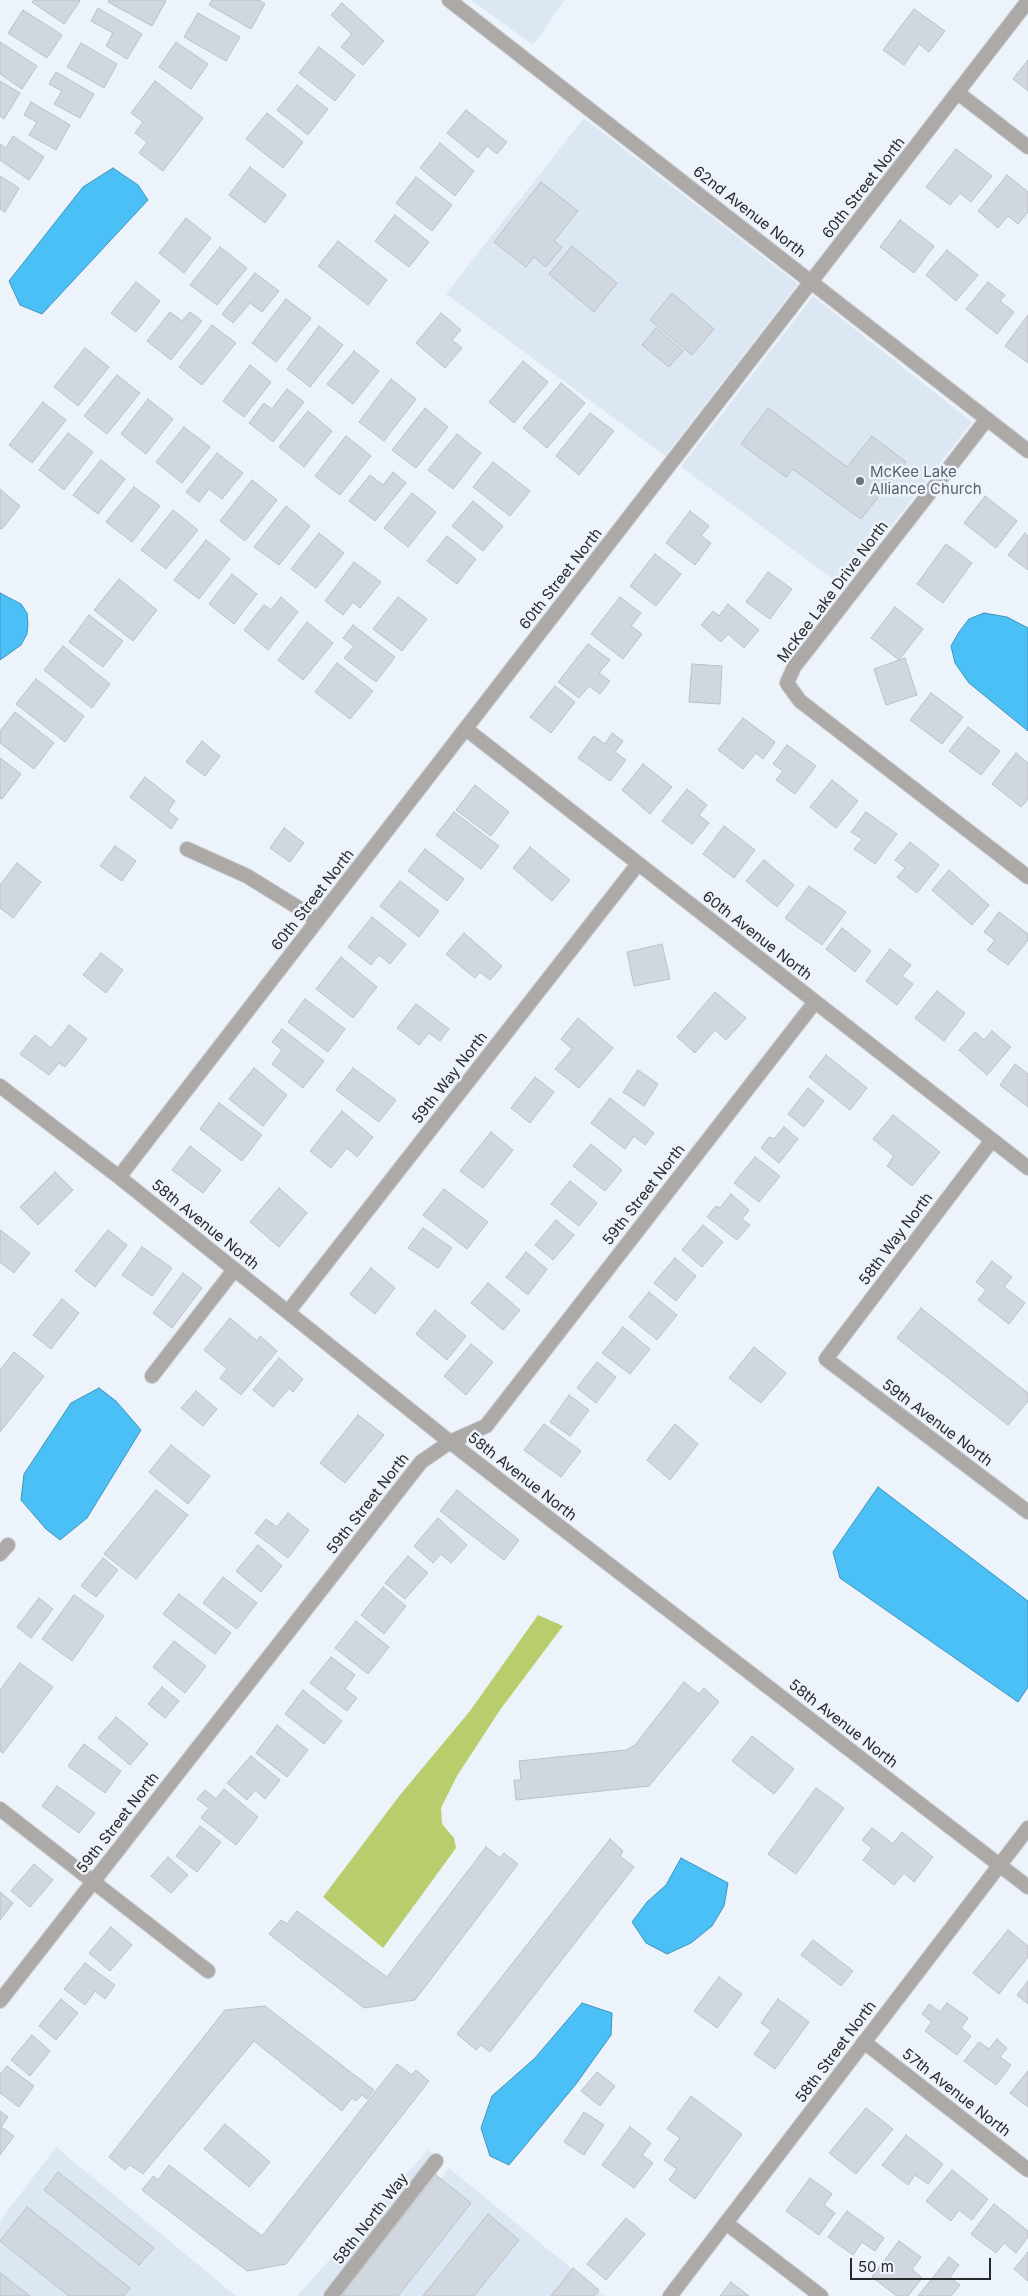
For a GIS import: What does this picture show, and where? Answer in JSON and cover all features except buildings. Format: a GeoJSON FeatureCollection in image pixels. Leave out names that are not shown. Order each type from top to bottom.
{"type":"FeatureCollection","features":[{"type":"Feature","properties":{"kind":"street","name":"62nd Avenue North"},"geometry":{"type":"LineString","coordinates":[[449,0],[1028,451]]}},
{"type":"Feature","properties":{"kind":"street","name":"60th Street North"},"geometry":{"type":"LineString","coordinates":[[119,1177],[1028,1]]}},
{"type":"Feature","properties":{"kind":"street"},"geometry":{"type":"LineString","coordinates":[[958,93],[1028,147]]}},
{"type":"Feature","properties":{"kind":"street","name":"McKee Lake Drive North"},"geometry":{"type":"LineString","coordinates":[[987,419],[794,667],[786,683],[800,701],[1028,877]]}},
{"type":"Feature","properties":{"kind":"street","name":"60th Avenue North"},"geometry":{"type":"LineString","coordinates":[[466,729],[1028,1168]]}},
{"type":"Feature","properties":{"kind":"street"},"geometry":{"type":"LineString","coordinates":[[187,849],[247,876],[318,920]]}},
{"type":"Feature","properties":{"kind":"street","name":"59th Way North"},"geometry":{"type":"LineString","coordinates":[[288,1312],[638,864]]}},
{"type":"Feature","properties":{"kind":"street","name":"59th Street North"},"geometry":{"type":"LineString","coordinates":[[0,2000],[422,1462],[450,1442],[486,1426],[815,1002]]}},
{"type":"Feature","properties":{"kind":"street","name":"58th Avenue North"},"geometry":{"type":"LineString","coordinates":[[0,1087],[119,1177],[450,1442],[1028,1887]]}},
{"type":"Feature","properties":{"kind":"street","name":"58th Way North"},"geometry":{"type":"LineString","coordinates":[[826,1359],[992,1140]]}},
{"type":"Feature","properties":{"kind":"street"},"geometry":{"type":"LineString","coordinates":[[152,1376],[234,1270]]}},
{"type":"Feature","properties":{"kind":"street","name":"59th Avenue North"},"geometry":{"type":"LineString","coordinates":[[826,1359],[1028,1512]]}},
{"type":"Feature","properties":{"kind":"street"},"geometry":{"type":"LineString","coordinates":[[0,1810],[208,1971]]}},
{"type":"Feature","properties":{"kind":"street","name":"58th Street North"},"geometry":{"type":"LineString","coordinates":[[670,2296],[1028,1828]]}},
{"type":"Feature","properties":{"kind":"street","name":"57th Avenue North"},"geometry":{"type":"LineString","coordinates":[[864,2042],[1028,2170]]}},
{"type":"Feature","properties":{"kind":"street","name":"58th North Way"},"geometry":{"type":"LineString","coordinates":[[331,2296],[436,2161]]}},
{"type":"Feature","properties":{"kind":"street"},"geometry":{"type":"LineString","coordinates":[[726,2222],[821,2296]]}},
{"type":"Feature","properties":{"kind":"shaded area"},"geometry":{"type":"Polygon","coordinates":[[[471,0],[565,0],[533,45],[471,0]]]}},
{"type":"Feature","properties":{"kind":"shaded area"},"geometry":{"type":"Polygon","coordinates":[[[584,118],[798,284],[665,456],[446,294],[584,118]]]}},
{"type":"Feature","properties":{"kind":"shaded area"},"geometry":{"type":"Polygon","coordinates":[[[813,296],[972,422],[844,587],[681,467],[813,296]]]}},
{"type":"Feature","properties":{"kind":"shaded area"},"geometry":{"type":"Polygon","coordinates":[[[56,2147],[236,2296],[0,2296],[0,2221],[56,2147]]]}},
{"type":"Feature","properties":{"kind":"shaded area"},"geometry":{"type":"Polygon","coordinates":[[[428,2150],[434,2155],[324,2296],[297,2296],[428,2150]]]}},
{"type":"Feature","properties":{"kind":"shaded area"},"geometry":{"type":"Polygon","coordinates":[[[449,2168],[605,2296],[349,2296],[449,2168]]]}},
{"type":"Feature","properties":{"kind":"green space"},"geometry":{"type":"Polygon","coordinates":[[[538,1615],[563,1626],[500,1710],[457,1776],[441,1808],[442,1824],[454,1838],[456,1848],[383,1948],[323,1897],[400,1795],[470,1711],[538,1615]]]}},
{"type":"Feature","properties":{"kind":"water"},"geometry":{"type":"Polygon","coordinates":[[[113,168],[138,185],[148,200],[42,314],[20,305],[9,281],[83,187],[113,168]]]}},
{"type":"Feature","properties":{"kind":"water"},"geometry":{"type":"Polygon","coordinates":[[[0,593],[21,604],[27,613],[28,624],[27,634],[21,645],[0,660],[0,593]]]}},
{"type":"Feature","properties":{"kind":"water"},"geometry":{"type":"Polygon","coordinates":[[[984,613],[1007,617],[1028,628],[1028,731],[969,683],[955,663],[951,646],[959,632],[969,619],[984,613]]]}},
{"type":"Feature","properties":{"kind":"water"},"geometry":{"type":"Polygon","coordinates":[[[99,1388],[116,1401],[141,1430],[87,1518],[60,1540],[46,1529],[21,1500],[24,1474],[71,1403],[99,1388]]]}},
{"type":"Feature","properties":{"kind":"water"},"geometry":{"type":"Polygon","coordinates":[[[878,1487],[1028,1601],[1028,1687],[1018,1702],[840,1578],[833,1552],[878,1487]]]}},
{"type":"Feature","properties":{"kind":"water"},"geometry":{"type":"Polygon","coordinates":[[[681,1858],[728,1883],[724,1906],[712,1926],[691,1943],[667,1954],[646,1943],[632,1922],[647,1902],[666,1885],[681,1858]]]}},
{"type":"Feature","properties":{"kind":"water"},"geometry":{"type":"Polygon","coordinates":[[[582,2003],[612,2013],[611,2035],[576,2084],[509,2165],[490,2156],[481,2128],[492,2096],[535,2058],[582,2003]]]}},
{"type":"Feature","properties":{"kind":"place","name":"McKee Lake Alliance Church"},"geometry":{"type":"Point","coordinates":[860,481]}}]}
